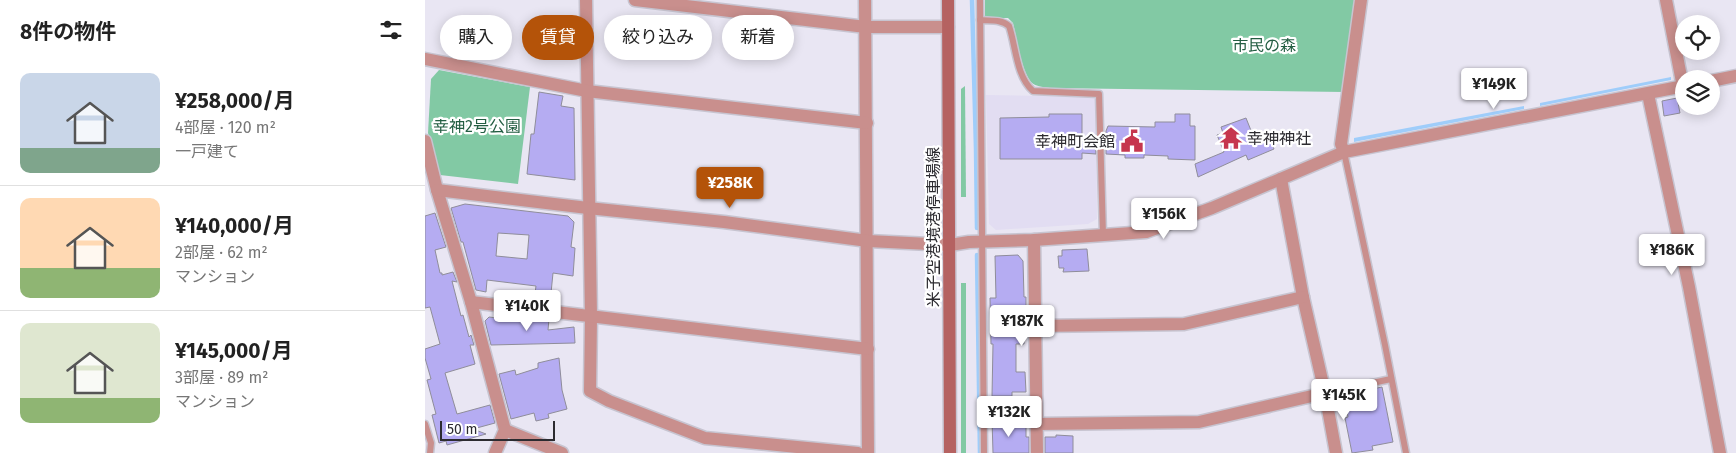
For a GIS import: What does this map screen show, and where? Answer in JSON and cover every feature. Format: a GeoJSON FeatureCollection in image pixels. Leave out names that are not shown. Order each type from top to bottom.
{"type":"FeatureCollection","features":[{"type":"Feature","properties":{"kind":"main road","name":"米子空港境港停車場線"},"geometry":{"type":"LineString","coordinates":[[948,0],[950,453]]}},
{"type":"Feature","properties":{"kind":"street"},"geometry":{"type":"LineString","coordinates":[[586,0],[591,317],[590,391],[705,438],[858,453]]}},
{"type":"Feature","properties":{"kind":"street"},"geometry":{"type":"LineString","coordinates":[[635,0],[866,27],[948,28]]}},
{"type":"Feature","properties":{"kind":"street"},"geometry":{"type":"LineString","coordinates":[[865,0],[868,453]]}},
{"type":"Feature","properties":{"kind":"street"},"geometry":{"type":"LineString","coordinates":[[1344,152],[1341,144],[1361,0]]}},
{"type":"Feature","properties":{"kind":"street"},"geometry":{"type":"LineString","coordinates":[[1666,0],[1680,70]]}},
{"type":"Feature","properties":{"kind":"street"},"geometry":{"type":"LineString","coordinates":[[425,59],[587,91],[867,122]]}},
{"type":"Feature","properties":{"kind":"street"},"geometry":{"type":"LineString","coordinates":[[1720,79],[1736,76]]}},
{"type":"Feature","properties":{"kind":"street"},"geometry":{"type":"LineString","coordinates":[[437,190],[724,222],[868,241],[950,245],[969,242],[1034,240],[1146,232],[1344,152],[1675,88]]}},
{"type":"Feature","properties":{"kind":"street"},"geometry":{"type":"LineString","coordinates":[[1648,94],[1689,287],[1720,453]]}},
{"type":"Feature","properties":{"kind":"street"},"geometry":{"type":"LineString","coordinates":[[425,141],[437,190],[471,302],[505,430],[495,453]]}},
{"type":"Feature","properties":{"kind":"street"},"geometry":{"type":"LineString","coordinates":[[1281,179],[1303,297],[1325,393],[1336,453]]}},
{"type":"Feature","properties":{"kind":"street"},"geometry":{"type":"LineString","coordinates":[[1034,240],[1037,453]]}},
{"type":"Feature","properties":{"kind":"street"},"geometry":{"type":"LineString","coordinates":[[1036,326],[1184,324],[1303,297]]}},
{"type":"Feature","properties":{"kind":"street"},"geometry":{"type":"LineString","coordinates":[[471,302],[868,349]]}},
{"type":"Feature","properties":{"kind":"street"},"geometry":{"type":"LineString","coordinates":[[1037,424],[1199,422],[1325,393]]}},
{"type":"Feature","properties":{"kind":"street"},"geometry":{"type":"LineString","coordinates":[[505,430],[561,453]]}},
{"type":"Feature","properties":{"kind":"lane"},"geometry":{"type":"LineString","coordinates":[[980,0],[984,242],[984,453]]}},
{"type":"Feature","properties":{"kind":"lane"},"geometry":{"type":"LineString","coordinates":[[980,20],[1007,23],[1022,75],[1033,91],[1099,94],[1103,235]]}},
{"type":"Feature","properties":{"kind":"lane"},"geometry":{"type":"LineString","coordinates":[[1344,152],[1406,453]]}},
{"type":"Feature","properties":{"kind":"lane"},"geometry":{"type":"LineString","coordinates":[[1325,393],[1391,379]]}},
{"type":"Feature","properties":{"kind":"lane"},"geometry":{"type":"LineString","coordinates":[[425,424],[431,443],[430,453]]}},
{"type":"Feature","properties":{"kind":"shaded area"},"geometry":{"type":"Polygon","coordinates":[[[986,95],[1094,97],[1096,102],[1097,219],[1088,224],[996,230],[989,224],[986,95]]]}},
{"type":"Feature","properties":{"kind":"green space","name":"市民の森"},"geometry":{"type":"Polygon","coordinates":[[[985,0],[1357,0],[1344,92],[1050,88],[1035,85],[1031,82],[1025,70],[1013,23],[1008,18],[987,18],[985,16],[985,0]]]}},
{"type":"Feature","properties":{"kind":"green space","name":"幸神2号公園"},"geometry":{"type":"Polygon","coordinates":[[[439,70],[530,87],[518,184],[440,175],[428,133],[431,79],[439,70]]]}},
{"type":"Feature","properties":{"kind":"green space"},"geometry":{"type":"Polygon","coordinates":[[[965,86],[966,197],[961,197],[961,89],[965,86]]]}},
{"type":"Feature","properties":{"kind":"green space"},"geometry":{"type":"Polygon","coordinates":[[[961,283],[966,283],[966,453],[961,453],[961,283]]]}},
{"type":"Feature","properties":{"kind":"water"},"geometry":{"type":"Polygon","coordinates":[[[1671,77],[1671,80],[1540,106],[1540,103],[1671,77]]]}},
{"type":"Feature","properties":{"kind":"water"},"geometry":{"type":"Polygon","coordinates":[[[1524,106],[1524,109],[1354,142],[1354,138],[1524,106]]]}},
{"type":"Feature","properties":{"kind":"building"},"geometry":{"type":"Polygon","coordinates":[[[539,92],[563,96],[561,106],[574,108],[575,180],[527,174],[531,134],[534,134],[539,92]]]}},
{"type":"Feature","properties":{"kind":"building"},"geometry":{"type":"Polygon","coordinates":[[[1675,98],[1675,114],[1664,116],[1662,101],[1675,98]]]}},
{"type":"Feature","properties":{"kind":"building"},"geometry":{"type":"Polygon","coordinates":[[[1049,114],[1082,114],[1082,142],[1095,141],[1096,154],[1082,153],[1082,159],[1000,159],[1000,118],[1049,117],[1049,114]]]}},
{"type":"Feature","properties":{"kind":"building"},"geometry":{"type":"Polygon","coordinates":[[[1175,114],[1190,114],[1190,126],[1195,126],[1195,160],[1168,159],[1168,156],[1144,155],[1144,158],[1125,158],[1125,155],[1106,154],[1106,131],[1108,126],[1155,127],[1155,122],[1175,122],[1175,114]]]}},
{"type":"Feature","properties":{"kind":"building"},"geometry":{"type":"Polygon","coordinates":[[[1246,118],[1254,138],[1268,132],[1274,149],[1248,160],[1246,155],[1198,177],[1195,164],[1224,152],[1217,135],[1223,133],[1221,127],[1246,118]]]}},
{"type":"Feature","properties":{"kind":"building"},"geometry":{"type":"Polygon","coordinates":[[[465,204],[568,216],[574,222],[571,247],[575,248],[573,276],[553,273],[550,303],[534,301],[536,286],[487,280],[486,292],[476,290],[463,242],[461,242],[451,208],[465,204]],[[498,233],[496,256],[527,259],[529,235],[498,233]]]}},
{"type":"Feature","properties":{"kind":"building"},"geometry":{"type":"Polygon","coordinates":[[[435,213],[446,247],[435,250],[440,273],[442,275],[453,272],[457,282],[452,281],[461,316],[463,315],[469,337],[471,335],[474,345],[470,345],[475,364],[445,373],[457,414],[490,405],[495,423],[473,429],[486,434],[447,445],[446,441],[439,443],[432,415],[436,414],[427,380],[431,379],[425,358],[425,349],[440,344],[430,307],[425,308],[425,216],[435,213]]]}},
{"type":"Feature","properties":{"kind":"building"},"geometry":{"type":"Polygon","coordinates":[[[1087,249],[1089,271],[1063,272],[1064,268],[1059,268],[1058,256],[1062,256],[1062,250],[1087,249]]]}},
{"type":"Feature","properties":{"kind":"building"},"geometry":{"type":"Polygon","coordinates":[[[1018,255],[1023,261],[1026,310],[1024,310],[1024,344],[1016,344],[1016,372],[1025,372],[1026,392],[1012,392],[1012,396],[992,396],[993,344],[991,344],[990,298],[996,298],[995,256],[1018,255]]]}},
{"type":"Feature","properties":{"kind":"building"},"geometry":{"type":"Polygon","coordinates":[[[489,317],[531,322],[532,317],[549,319],[548,330],[574,327],[575,343],[491,345],[485,321],[489,317]]]}},
{"type":"Feature","properties":{"kind":"building"},"geometry":{"type":"Polygon","coordinates":[[[559,358],[562,390],[567,409],[548,414],[549,418],[536,421],[534,413],[511,419],[499,374],[515,370],[516,375],[538,368],[538,363],[559,358]]]}},
{"type":"Feature","properties":{"kind":"building"},"geometry":{"type":"Polygon","coordinates":[[[1382,387],[1393,442],[1372,446],[1373,450],[1352,453],[1345,418],[1348,417],[1344,395],[1382,387]]]}},
{"type":"Feature","properties":{"kind":"building"},"geometry":{"type":"Polygon","coordinates":[[[992,419],[1012,419],[1012,426],[1026,426],[1026,437],[1029,437],[1029,453],[993,453],[992,419]]]}},
{"type":"Feature","properties":{"kind":"building"},"geometry":{"type":"Polygon","coordinates":[[[1056,435],[1073,436],[1073,453],[1045,453],[1045,437],[1056,437],[1056,435]]]}},
{"type":"Feature","properties":{"kind":"waterway"},"geometry":{"type":"LineString","coordinates":[[972,0],[977,228]]}},
{"type":"Feature","properties":{"kind":"waterway"},"geometry":{"type":"LineString","coordinates":[[977,255],[980,453]]}},
{"type":"Feature","properties":{"kind":"place","name":"幸神神社"},"geometry":{"type":"Point","coordinates":[1231,138]}},
{"type":"Feature","properties":{"kind":"place","name":"幸神町会館"},"geometry":{"type":"Point","coordinates":[1132,141]}}]}
